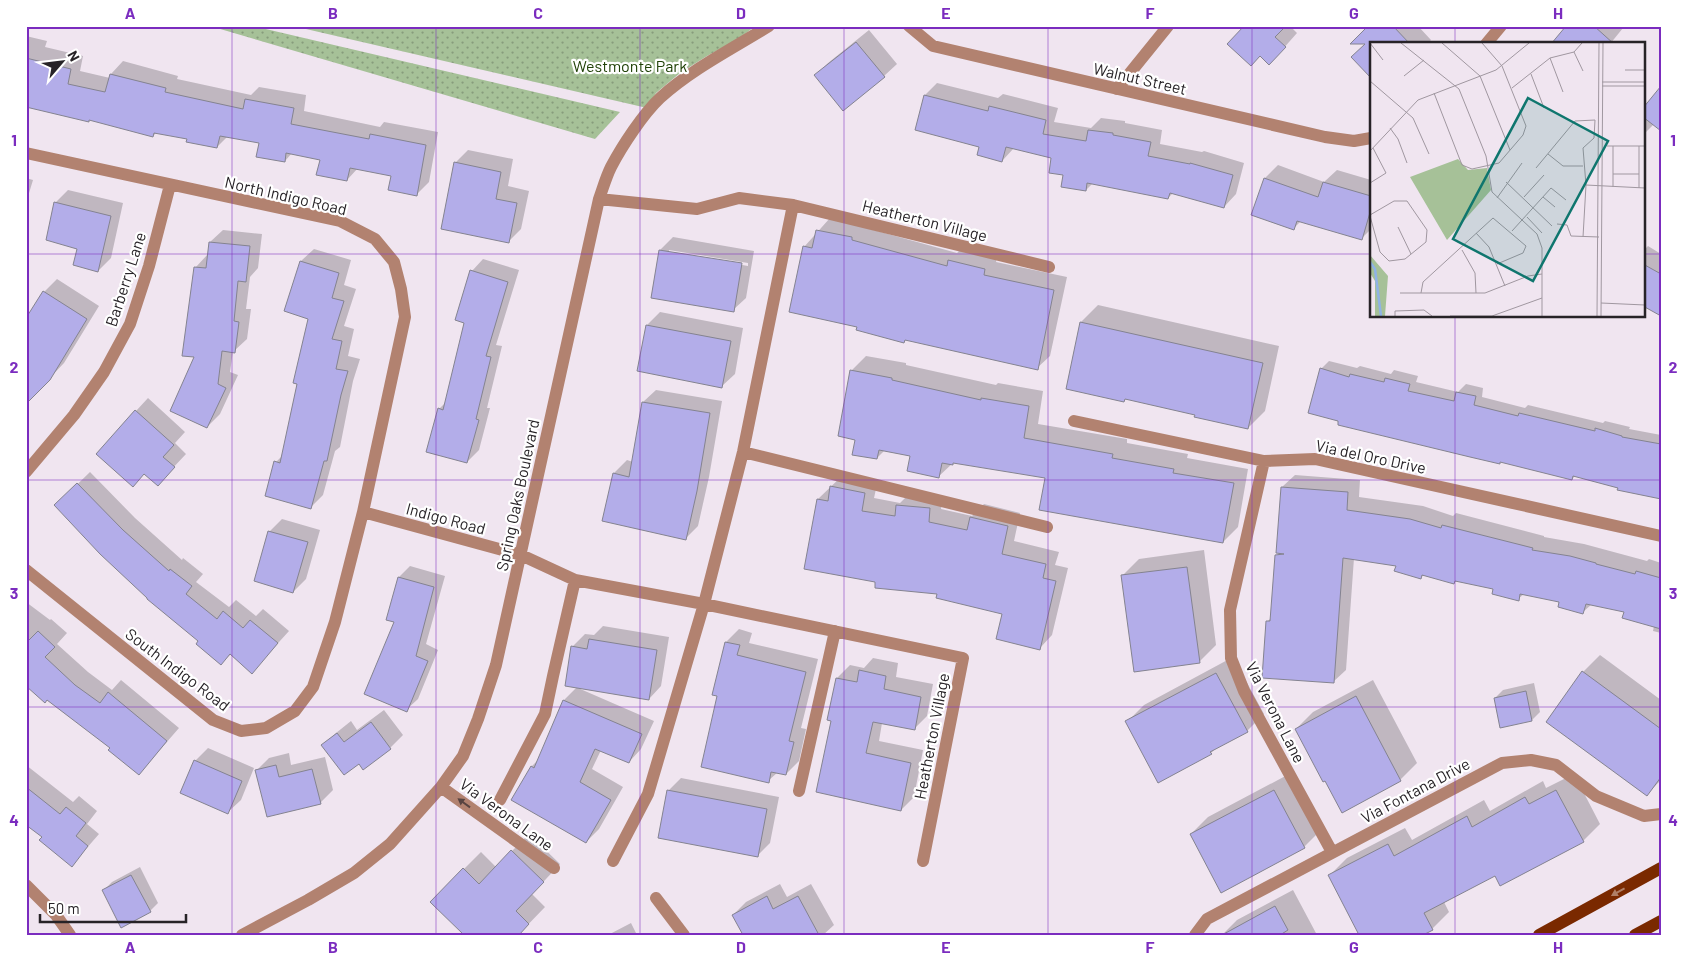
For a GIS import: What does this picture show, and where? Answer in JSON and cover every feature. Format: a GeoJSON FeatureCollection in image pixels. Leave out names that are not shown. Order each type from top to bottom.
{"type":"FeatureCollection","features":[{"type":"Feature","properties":{"kind":"main road"},"geometry":{"type":"LineString","coordinates":[[1539,935],[1661,868]]}},
{"type":"Feature","properties":{"kind":"main road"},"geometry":{"type":"LineString","coordinates":[[1635,935],[1661,921]]}},
{"type":"Feature","properties":{"kind":"street","name":"Spring Oaks Boulevard"},"geometry":{"type":"LineString","coordinates":[[242,935],[354,873],[390,844],[441,787],[463,756],[496,665],[599,199],[611,168],[633,133],[659,99],[686,77],[769,26]]}},
{"type":"Feature","properties":{"kind":"street","name":"Walnut Street"},"geometry":{"type":"LineString","coordinates":[[909,26],[933,46],[1325,137],[1354,140],[1370,138]]}},
{"type":"Feature","properties":{"kind":"street"},"geometry":{"type":"LineString","coordinates":[[1116,89],[1168,26]]}},
{"type":"Feature","properties":{"kind":"street"},"geometry":{"type":"LineString","coordinates":[[1488,42],[1501,26]]}},
{"type":"Feature","properties":{"kind":"street","name":"North Indigo Road"},"geometry":{"type":"LineString","coordinates":[[26,153],[340,221],[375,239],[394,262],[401,289],[405,317],[363,512]]}},
{"type":"Feature","properties":{"kind":"street","name":"Barberry Lane"},"geometry":{"type":"LineString","coordinates":[[26,472],[74,415],[104,372],[130,324],[149,266],[170,185]]}},
{"type":"Feature","properties":{"kind":"street","name":"Heatherton Village"},"geometry":{"type":"LineString","coordinates":[[599,199],[697,209],[739,198],[793,205],[1049,268]]}},
{"type":"Feature","properties":{"kind":"street"},"geometry":{"type":"LineString","coordinates":[[613,861],[648,794],[704,604],[743,452],[793,205]]}},
{"type":"Feature","properties":{"kind":"street","name":"Via del Oro Drive"},"geometry":{"type":"LineString","coordinates":[[1074,421],[1264,461],[1315,459],[1661,536]]}},
{"type":"Feature","properties":{"kind":"street"},"geometry":{"type":"LineString","coordinates":[[743,452],[1047,527]]}},
{"type":"Feature","properties":{"kind":"street","name":"Via Verona Lane"},"geometry":{"type":"LineString","coordinates":[[1264,461],[1230,610],[1231,658],[1244,692],[1332,852]]}},
{"type":"Feature","properties":{"kind":"street","name":"Indigo Road"},"geometry":{"type":"LineString","coordinates":[[363,512],[521,555]]}},
{"type":"Feature","properties":{"kind":"street","name":"South Indigo Road"},"geometry":{"type":"LineString","coordinates":[[26,570],[213,720],[241,731],[266,728],[295,711],[313,687],[335,622],[363,512]]}},
{"type":"Feature","properties":{"kind":"street","name":"Heatherton Village"},"geometry":{"type":"LineString","coordinates":[[521,555],[575,580],[704,604],[963,658],[923,861]]}},
{"type":"Feature","properties":{"kind":"street"},"geometry":{"type":"LineString","coordinates":[[500,800],[545,714],[575,580]]}},
{"type":"Feature","properties":{"kind":"street"},"geometry":{"type":"LineString","coordinates":[[799,791],[834,631]]}},
{"type":"Feature","properties":{"kind":"street","name":"Via Fontana Drive"},"geometry":{"type":"LineString","coordinates":[[1196,935],[1206,919],[1502,763],[1531,760],[1556,765],[1596,796],[1644,816],[1661,814]]}},
{"type":"Feature","properties":{"kind":"street","name":"Via Verona Lane"},"geometry":{"type":"LineString","coordinates":[[441,787],[554,868]]}},
{"type":"Feature","properties":{"kind":"street"},"geometry":{"type":"LineString","coordinates":[[26,885],[56,915],[70,935]]}},
{"type":"Feature","properties":{"kind":"street"},"geometry":{"type":"LineString","coordinates":[[656,898],[684,935]]}},
{"type":"Feature","properties":{"kind":"green space"},"geometry":{"type":"Polygon","coordinates":[[[210,26],[253,26],[620,112],[595,139],[210,26]]]}},
{"type":"Feature","properties":{"kind":"green space","name":"Westmonte Park"},"geometry":{"type":"Polygon","coordinates":[[[293,26],[755,26],[740,38],[680,73],[656,93],[647,108],[293,26]]]}},
{"type":"Feature","properties":{"kind":"building"},"geometry":{"type":"Polygon","coordinates":[[[1244,26],[1286,26],[1275,37],[1286,47],[1269,65],[1260,56],[1251,66],[1227,44],[1244,26]]]}},
{"type":"Feature","properties":{"kind":"building"},"geometry":{"type":"Polygon","coordinates":[[[1368,26],[1393,26],[1408,42],[1370,42],[1370,77],[1351,57],[1365,44],[1350,44],[1368,26]]]}},
{"type":"Feature","properties":{"kind":"building"},"geometry":{"type":"Polygon","coordinates":[[[1566,26],[1594,26],[1612,42],[1553,42],[1566,26]]]}},
{"type":"Feature","properties":{"kind":"building"},"geometry":{"type":"Polygon","coordinates":[[[856,42],[885,77],[843,111],[814,75],[856,42]]]}},
{"type":"Feature","properties":{"kind":"building"},"geometry":{"type":"Polygon","coordinates":[[[26,58],[71,69],[68,84],[105,92],[110,74],[166,88],[165,92],[243,109],[245,99],[294,108],[291,124],[369,139],[370,134],[426,145],[417,196],[388,190],[391,176],[350,168],[347,181],[316,175],[320,160],[286,153],[285,162],[256,157],[259,143],[220,136],[217,148],[186,142],[187,139],[154,133],[153,137],[89,120],[89,122],[26,107],[26,58]]]}},
{"type":"Feature","properties":{"kind":"building"},"geometry":{"type":"Polygon","coordinates":[[[1661,86],[1661,131],[1644,118],[1644,107],[1661,86]]]}},
{"type":"Feature","properties":{"kind":"building"},"geometry":{"type":"Polygon","coordinates":[[[924,95],[988,111],[989,106],[1046,120],[1043,134],[1086,141],[1088,130],[1113,133],[1113,135],[1151,142],[1148,156],[1190,163],[1233,175],[1224,208],[1170,193],[1168,199],[1087,183],[1086,191],[1061,187],[1063,175],[1049,173],[1051,158],[1006,147],[1002,162],[977,155],[979,147],[915,130],[924,95]]]}},
{"type":"Feature","properties":{"kind":"building"},"geometry":{"type":"Polygon","coordinates":[[[454,162],[501,172],[496,199],[517,203],[509,243],[441,229],[454,162]]]}},
{"type":"Feature","properties":{"kind":"building"},"geometry":{"type":"Polygon","coordinates":[[[1264,178],[1318,197],[1323,182],[1370,196],[1370,212],[1362,240],[1297,221],[1294,230],[1251,215],[1264,178]]]}},
{"type":"Feature","properties":{"kind":"building"},"geometry":{"type":"Polygon","coordinates":[[[54,202],[111,216],[98,272],[73,265],[77,249],[46,240],[54,202]]]}},
{"type":"Feature","properties":{"kind":"building"},"geometry":{"type":"Polygon","coordinates":[[[816,230],[852,237],[852,240],[947,266],[948,260],[985,269],[984,275],[1054,290],[1038,370],[905,340],[904,343],[856,330],[857,327],[789,312],[803,246],[812,248],[816,230]]]}},
{"type":"Feature","properties":{"kind":"building"},"geometry":{"type":"Polygon","coordinates":[[[209,242],[250,246],[246,282],[238,281],[234,321],[239,322],[235,353],[222,351],[218,384],[226,388],[207,428],[170,411],[194,357],[182,356],[194,267],[206,268],[209,242]]]}},
{"type":"Feature","properties":{"kind":"building"},"geometry":{"type":"Polygon","coordinates":[[[659,250],[742,263],[734,312],[651,298],[659,250]]]}},
{"type":"Feature","properties":{"kind":"building"},"geometry":{"type":"Polygon","coordinates":[[[300,261],[339,273],[332,298],[344,301],[332,339],[342,341],[336,369],[348,371],[327,461],[324,461],[311,509],[265,496],[274,461],[280,463],[297,384],[293,383],[308,319],[284,311],[300,261]]]}},
{"type":"Feature","properties":{"kind":"building"},"geometry":{"type":"Polygon","coordinates":[[[1644,265],[1661,274],[1661,316],[1644,307],[1644,265]]]}},
{"type":"Feature","properties":{"kind":"building"},"geometry":{"type":"Polygon","coordinates":[[[470,270],[508,282],[486,356],[491,357],[476,419],[479,420],[467,463],[426,452],[438,408],[443,410],[464,323],[455,320],[470,270]]]}},
{"type":"Feature","properties":{"kind":"building"},"geometry":{"type":"Polygon","coordinates":[[[43,291],[87,319],[50,380],[26,404],[26,318],[43,291]]]}},
{"type":"Feature","properties":{"kind":"building"},"geometry":{"type":"Polygon","coordinates":[[[1080,322],[1263,363],[1248,429],[1125,399],[1124,402],[1066,389],[1080,322]]]}},
{"type":"Feature","properties":{"kind":"building"},"geometry":{"type":"Polygon","coordinates":[[[646,325],[731,341],[722,388],[637,371],[646,325]]]}},
{"type":"Feature","properties":{"kind":"building"},"geometry":{"type":"Polygon","coordinates":[[[1320,368],[1349,377],[1350,374],[1384,382],[1385,378],[1410,384],[1408,391],[1454,401],[1456,392],[1476,396],[1474,405],[1518,416],[1519,413],[1595,431],[1595,428],[1622,437],[1661,444],[1661,499],[1617,490],[1618,488],[1573,476],[1572,480],[1338,425],[1338,421],[1308,413],[1320,368]]]}},
{"type":"Feature","properties":{"kind":"building"},"geometry":{"type":"Polygon","coordinates":[[[850,370],[892,378],[892,380],[981,400],[981,398],[1029,406],[1024,438],[1113,454],[1112,458],[1174,469],[1173,473],[1234,483],[1223,543],[1039,510],[1045,478],[953,463],[953,465],[942,463],[939,478],[907,471],[910,456],[879,450],[877,459],[852,455],[855,440],[838,436],[850,370]]]}},
{"type":"Feature","properties":{"kind":"building"},"geometry":{"type":"Polygon","coordinates":[[[642,402],[710,413],[697,491],[686,540],[602,521],[613,473],[629,477],[642,402]]]}},
{"type":"Feature","properties":{"kind":"building"},"geometry":{"type":"Polygon","coordinates":[[[135,410],[174,445],[163,457],[175,467],[158,486],[144,474],[133,487],[96,454],[135,410]]]}},
{"type":"Feature","properties":{"kind":"building"},"geometry":{"type":"Polygon","coordinates":[[[77,483],[123,530],[169,571],[170,569],[192,586],[186,594],[217,619],[223,611],[243,628],[250,620],[278,643],[252,674],[230,654],[221,665],[196,644],[198,641],[147,599],[100,554],[54,505],[77,483]]]}},
{"type":"Feature","properties":{"kind":"building"},"geometry":{"type":"Polygon","coordinates":[[[830,486],[865,493],[862,511],[895,516],[896,505],[930,508],[929,522],[967,530],[970,517],[1008,526],[1002,554],[1046,564],[1043,578],[1056,581],[1040,650],[996,639],[1002,614],[936,598],[937,594],[875,588],[875,582],[804,569],[817,499],[828,501],[830,486]]]}},
{"type":"Feature","properties":{"kind":"building"},"geometry":{"type":"Polygon","coordinates":[[[1281,487],[1348,492],[1347,510],[1410,519],[1441,528],[1442,525],[1533,548],[1532,550],[1570,556],[1635,574],[1636,571],[1661,578],[1661,629],[1622,618],[1624,612],[1586,604],[1583,614],[1558,607],[1559,602],[1520,594],[1519,601],[1492,594],[1493,589],[1455,581],[1454,584],[1422,575],[1421,579],[1394,571],[1396,566],[1343,558],[1334,683],[1262,678],[1266,621],[1270,621],[1275,555],[1284,554],[1276,553],[1281,487]]]}},
{"type":"Feature","properties":{"kind":"building"},"geometry":{"type":"Polygon","coordinates":[[[268,531],[308,542],[293,593],[254,581],[268,531]]]}},
{"type":"Feature","properties":{"kind":"building"},"geometry":{"type":"Polygon","coordinates":[[[1187,567],[1200,663],[1134,672],[1121,575],[1187,567]]]}},
{"type":"Feature","properties":{"kind":"building"},"geometry":{"type":"Polygon","coordinates":[[[398,577],[434,587],[416,656],[428,661],[407,712],[364,694],[394,622],[386,620],[398,577]]]}},
{"type":"Feature","properties":{"kind":"building"},"geometry":{"type":"Polygon","coordinates":[[[38,631],[55,647],[45,657],[75,685],[100,703],[108,692],[167,741],[139,775],[108,750],[110,748],[47,700],[45,703],[26,686],[26,643],[38,631]]]}},
{"type":"Feature","properties":{"kind":"building"},"geometry":{"type":"Polygon","coordinates":[[[589,639],[657,650],[649,700],[565,686],[571,646],[587,649],[589,639]]]}},
{"type":"Feature","properties":{"kind":"building"},"geometry":{"type":"Polygon","coordinates":[[[725,642],[740,645],[737,655],[806,672],[789,741],[794,742],[786,775],[771,772],[769,783],[701,767],[717,696],[712,695],[725,642]]]}},
{"type":"Feature","properties":{"kind":"building"},"geometry":{"type":"Polygon","coordinates":[[[859,670],[886,676],[884,689],[921,697],[915,730],[873,722],[866,753],[911,763],[901,811],[816,792],[831,721],[827,720],[836,678],[857,682],[859,670]]]}},
{"type":"Feature","properties":{"kind":"building"},"geometry":{"type":"Polygon","coordinates":[[[1582,671],[1661,729],[1661,777],[1647,796],[1546,722],[1582,671]]]}},
{"type":"Feature","properties":{"kind":"building"},"geometry":{"type":"Polygon","coordinates":[[[1216,673],[1248,732],[1158,783],[1125,721],[1216,673]]]}},
{"type":"Feature","properties":{"kind":"building"},"geometry":{"type":"Polygon","coordinates":[[[1526,691],[1532,721],[1500,728],[1494,698],[1526,691]]]}},
{"type":"Feature","properties":{"kind":"building"},"geometry":{"type":"Polygon","coordinates":[[[1356,696],[1401,781],[1342,813],[1295,729],[1356,696]]]}},
{"type":"Feature","properties":{"kind":"building"},"geometry":{"type":"Polygon","coordinates":[[[563,700],[642,734],[629,763],[595,749],[580,782],[611,800],[586,843],[511,800],[531,766],[534,768],[563,700]]]}},
{"type":"Feature","properties":{"kind":"building"},"geometry":{"type":"Polygon","coordinates":[[[371,722],[391,749],[363,770],[359,764],[344,775],[321,745],[337,733],[344,742],[371,722]]]}},
{"type":"Feature","properties":{"kind":"building"},"geometry":{"type":"Polygon","coordinates":[[[194,760],[242,781],[228,814],[180,793],[194,760]]]}},
{"type":"Feature","properties":{"kind":"building"},"geometry":{"type":"Polygon","coordinates":[[[276,765],[279,777],[312,769],[321,804],[267,817],[255,770],[276,765]]]}},
{"type":"Feature","properties":{"kind":"building"},"geometry":{"type":"Polygon","coordinates":[[[26,787],[60,814],[66,807],[86,823],[76,836],[88,846],[72,867],[39,840],[42,837],[26,825],[26,787]]]}},
{"type":"Feature","properties":{"kind":"building"},"geometry":{"type":"Polygon","coordinates":[[[667,790],[767,809],[758,857],[658,838],[667,790]]]}},
{"type":"Feature","properties":{"kind":"building"},"geometry":{"type":"Polygon","coordinates":[[[1274,790],[1305,848],[1221,893],[1190,834],[1274,790]]]}},
{"type":"Feature","properties":{"kind":"building"},"geometry":{"type":"Polygon","coordinates":[[[1556,790],[1584,842],[1500,886],[1495,876],[1424,913],[1433,930],[1423,935],[1359,935],[1328,875],[1388,844],[1394,856],[1467,816],[1472,827],[1525,797],[1529,804],[1556,790]]]}},
{"type":"Feature","properties":{"kind":"building"},"geometry":{"type":"Polygon","coordinates":[[[511,850],[544,882],[516,911],[529,924],[519,935],[464,935],[430,902],[463,868],[479,884],[511,850]]]}},
{"type":"Feature","properties":{"kind":"building"},"geometry":{"type":"Polygon","coordinates":[[[131,875],[151,912],[121,928],[102,890],[131,875]]]}},
{"type":"Feature","properties":{"kind":"building"},"geometry":{"type":"Polygon","coordinates":[[[767,896],[773,909],[798,896],[819,935],[743,935],[732,915],[767,896]]]}},
{"type":"Feature","properties":{"kind":"building"},"geometry":{"type":"Polygon","coordinates":[[[1275,906],[1288,930],[1280,935],[1222,935],[1275,906]]]}}]}
